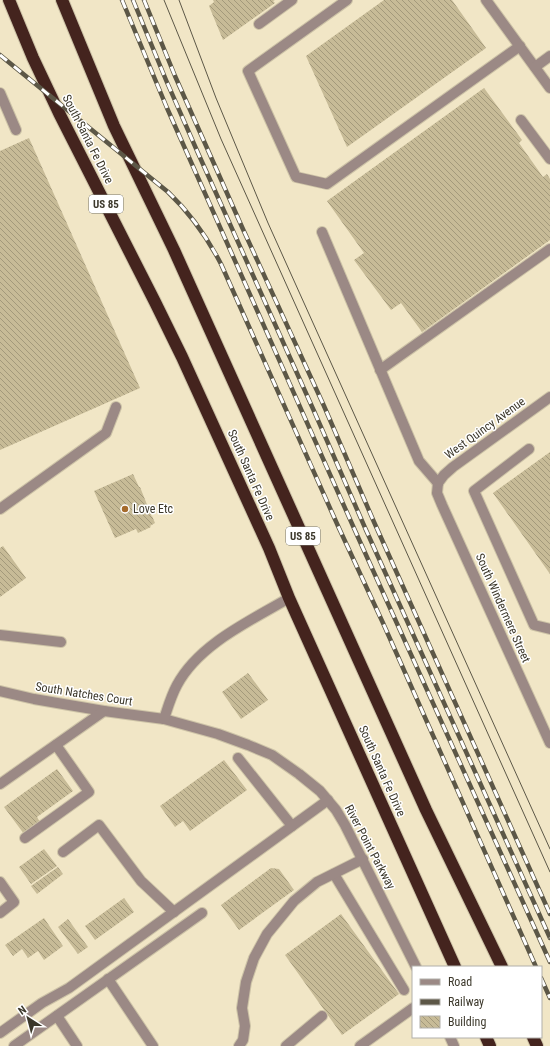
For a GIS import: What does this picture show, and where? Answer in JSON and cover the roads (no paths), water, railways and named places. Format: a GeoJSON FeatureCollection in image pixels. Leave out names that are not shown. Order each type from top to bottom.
{"type":"FeatureCollection","features":[{"type":"Feature","properties":{"kind":"highway","name":"South Santa Fe Drive"},"geometry":{"type":"LineString","coordinates":[[7,0],[59,113],[182,357],[266,541],[289,598],[455,966]]}},
{"type":"Feature","properties":{"kind":"highway","name":"South Santa Fe Drive"},"geometry":{"type":"LineString","coordinates":[[62,0],[114,126],[177,257],[426,810],[502,966]]}},
{"type":"Feature","properties":{"kind":"street"},"geometry":{"type":"LineString","coordinates":[[259,24],[292,0]]}},
{"type":"Feature","properties":{"kind":"street"},"geometry":{"type":"LineString","coordinates":[[347,0],[248,71],[296,177],[327,184],[520,46]]}},
{"type":"Feature","properties":{"kind":"street"},"geometry":{"type":"LineString","coordinates":[[486,0],[550,88]]}},
{"type":"Feature","properties":{"kind":"street"},"geometry":{"type":"LineString","coordinates":[[535,67],[550,56]]}},
{"type":"Feature","properties":{"kind":"street"},"geometry":{"type":"LineString","coordinates":[[0,93],[16,130]]}},
{"type":"Feature","properties":{"kind":"street"},"geometry":{"type":"LineString","coordinates":[[521,120],[550,159]]}},
{"type":"Feature","properties":{"kind":"street"},"geometry":{"type":"LineString","coordinates":[[322,232],[419,461],[438,483]]}},
{"type":"Feature","properties":{"kind":"street"},"geometry":{"type":"LineString","coordinates":[[380,370],[550,249]]}},
{"type":"Feature","properties":{"kind":"street","name":"West Quincy Avenue"},"geometry":{"type":"LineString","coordinates":[[438,483],[453,467],[550,397]]}},
{"type":"Feature","properties":{"kind":"street"},"geometry":{"type":"LineString","coordinates":[[0,509],[106,433],[116,407]]}},
{"type":"Feature","properties":{"kind":"street"},"geometry":{"type":"LineString","coordinates":[[529,449],[474,490],[534,625],[550,629]]}},
{"type":"Feature","properties":{"kind":"street","name":"South Windermere Street"},"geometry":{"type":"LineString","coordinates":[[438,483],[437,493],[442,505],[550,743]]}},
{"type":"Feature","properties":{"kind":"street"},"geometry":{"type":"LineString","coordinates":[[164,719],[172,694],[190,665],[200,655],[231,632],[289,598]]}},
{"type":"Feature","properties":{"kind":"street"},"geometry":{"type":"LineString","coordinates":[[0,635],[61,642]]}},
{"type":"Feature","properties":{"kind":"street","name":"South Natches Court"},"geometry":{"type":"LineString","coordinates":[[0,691],[34,699],[104,711],[164,719]]}},
{"type":"Feature","properties":{"kind":"street"},"geometry":{"type":"LineString","coordinates":[[0,784],[104,711]]}},
{"type":"Feature","properties":{"kind":"street","name":"River Point Parkway"},"geometry":{"type":"LineString","coordinates":[[164,719],[218,734],[272,755],[295,770],[320,791],[345,825],[416,966]]}},
{"type":"Feature","properties":{"kind":"street"},"geometry":{"type":"LineString","coordinates":[[25,838],[89,792],[56,745]]}},
{"type":"Feature","properties":{"kind":"street"},"geometry":{"type":"LineString","coordinates":[[238,758],[292,826]]}},
{"type":"Feature","properties":{"kind":"street"},"geometry":{"type":"LineString","coordinates":[[0,1033],[42,1003],[69,988],[328,800]]}},
{"type":"Feature","properties":{"kind":"street"},"geometry":{"type":"LineString","coordinates":[[63,852],[99,825],[141,881],[174,912]]}},
{"type":"Feature","properties":{"kind":"street"},"geometry":{"type":"LineString","coordinates":[[243,1044],[245,1026],[242,1008],[246,982],[254,958],[267,934],[294,901],[317,882],[363,859]]}},
{"type":"Feature","properties":{"kind":"street"},"geometry":{"type":"LineString","coordinates":[[334,874],[404,990]]}},
{"type":"Feature","properties":{"kind":"street"},"geometry":{"type":"LineString","coordinates":[[0,882],[14,902],[0,913]]}},
{"type":"Feature","properties":{"kind":"street"},"geometry":{"type":"LineString","coordinates":[[14,1046],[202,913]]}},
{"type":"Feature","properties":{"kind":"street"},"geometry":{"type":"LineString","coordinates":[[108,979],[153,1046]]}},
{"type":"Feature","properties":{"kind":"street"},"geometry":{"type":"LineString","coordinates":[[360,1046],[412,1009]]}},
{"type":"Feature","properties":{"kind":"street"},"geometry":{"type":"LineString","coordinates":[[57,1016],[77,1046]]}},
{"type":"Feature","properties":{"kind":"street"},"geometry":{"type":"LineString","coordinates":[[286,1046],[322,1016]]}},
{"type":"Feature","properties":{"kind":"tram line"},"geometry":{"type":"LineString","coordinates":[[164,0],[221,139],[550,872]]}},
{"type":"Feature","properties":{"kind":"tram line"},"geometry":{"type":"LineString","coordinates":[[179,0],[216,98],[268,223],[550,849]]}},
{"type":"Feature","properties":{"kind":"railway"},"geometry":{"type":"LineString","coordinates":[[122,0],[167,108],[357,535],[550,962]]}},
{"type":"Feature","properties":{"kind":"railway"},"geometry":{"type":"LineString","coordinates":[[133,0],[198,153],[550,938]]}},
{"type":"Feature","properties":{"kind":"railway"},"geometry":{"type":"LineString","coordinates":[[144,0],[175,76],[242,227],[324,406],[374,522],[550,914]]}},
{"type":"Feature","properties":{"kind":"railway"},"geometry":{"type":"LineString","coordinates":[[0,55],[168,192],[191,217],[210,244],[221,264],[383,623],[536,966]]}},
{"type":"Feature","properties":{"kind":"railway"},"geometry":{"type":"LineString","coordinates":[[542,980],[550,998]]}},
{"type":"Feature","properties":{"kind":"place","name":"Love Etc"},"geometry":{"type":"Point","coordinates":[125,509]}}]}
